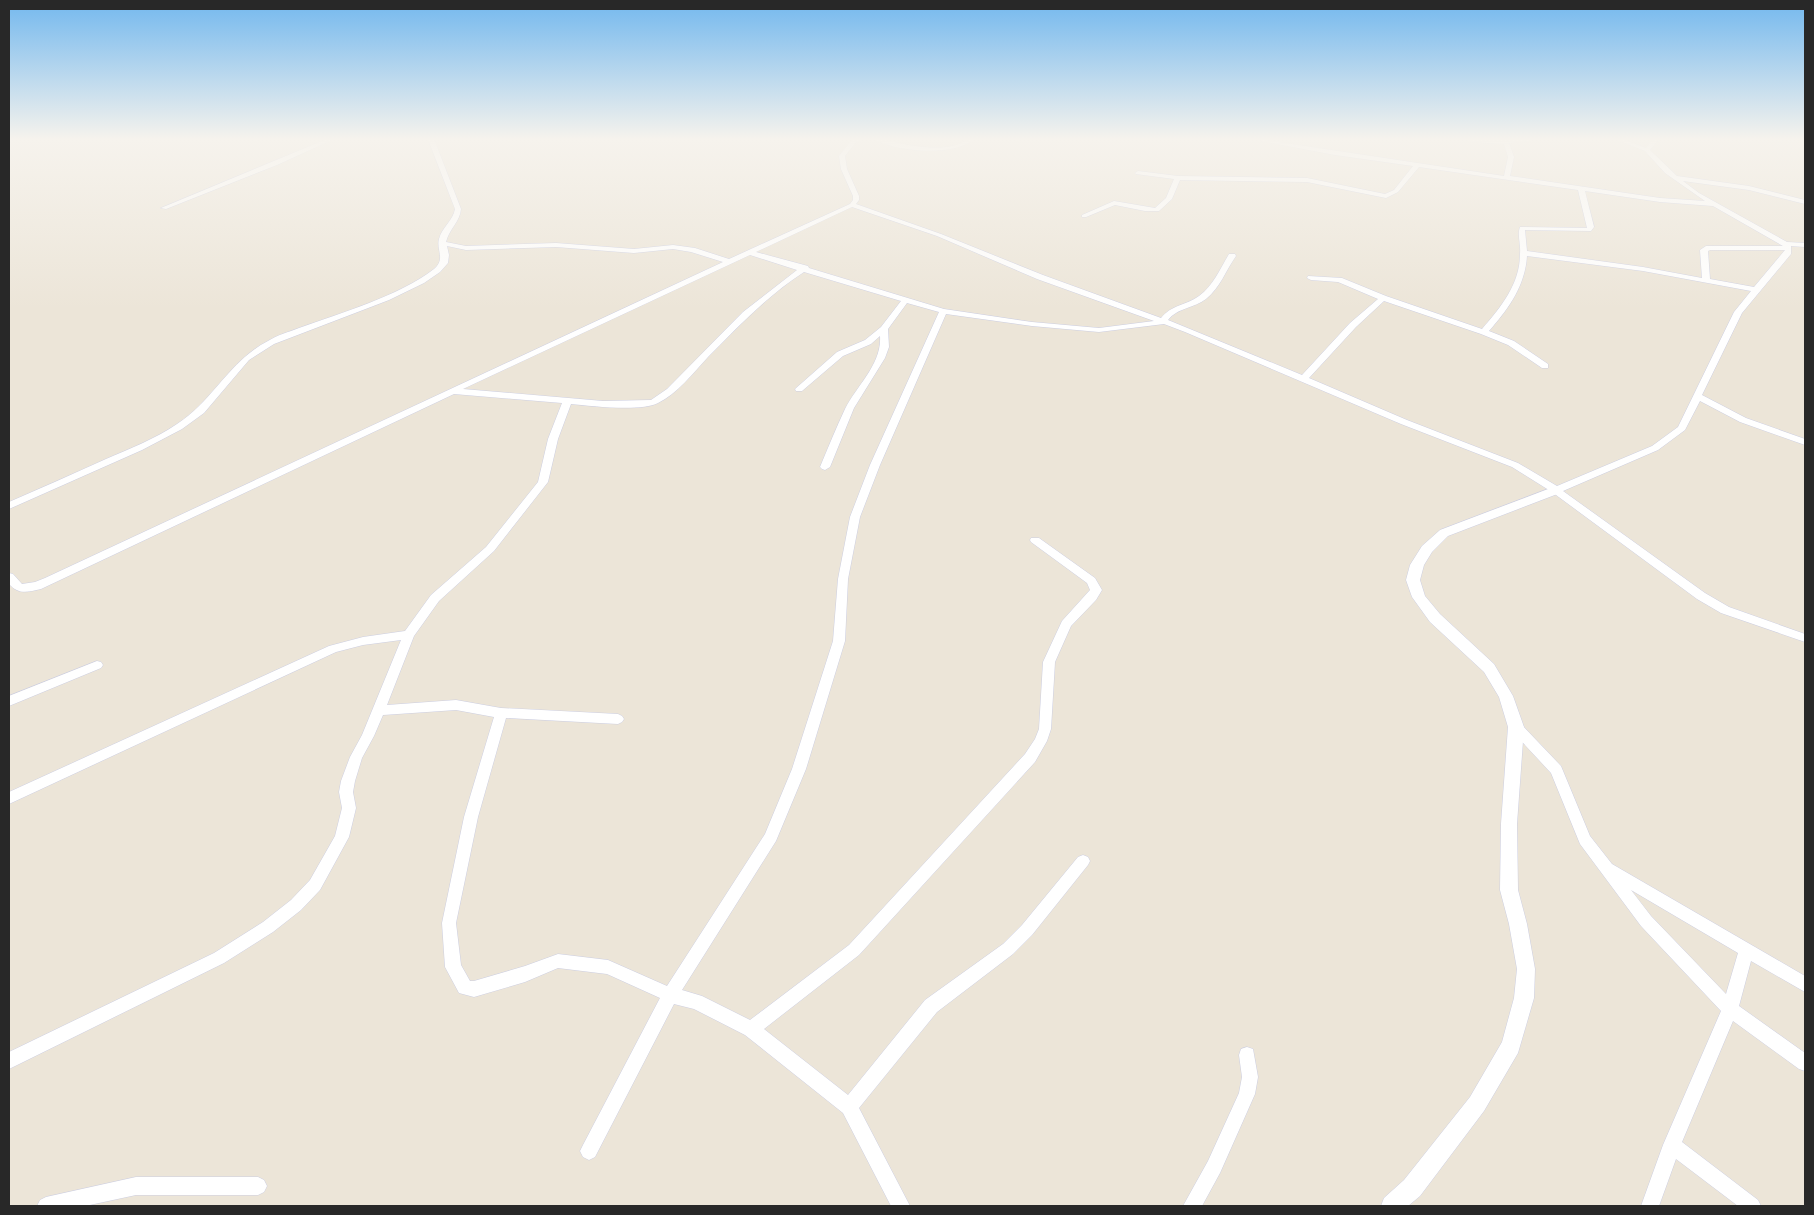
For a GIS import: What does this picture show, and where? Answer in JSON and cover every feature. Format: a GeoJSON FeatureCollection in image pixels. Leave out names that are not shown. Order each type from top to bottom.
{"type":"FeatureCollection","features":[{"type":"Feature","properties":{"kind":"street"},"geometry":{"type":"LineString","coordinates":[[164,208],[195,196]]}},
{"type":"Feature","properties":{"kind":"street"},"geometry":{"type":"LineString","coordinates":[[9,506],[139,448],[179,427],[202,411],[246,358],[271,342],[386,298],[421,281],[437,270],[444,263],[445,254],[442,243],[444,234],[457,217],[458,209],[453,196]]}},
{"type":"Feature","properties":{"kind":"street"},"geometry":{"type":"LineString","coordinates":[[9,577],[19,588],[37,586],[49,581],[852,205],[856,200],[856,196]]}},
{"type":"Feature","properties":{"kind":"street"},"geometry":{"type":"LineString","coordinates":[[1084,216],[1114,203],[1145,210],[1157,210],[1170,196]]}},
{"type":"Feature","properties":{"kind":"street"},"geometry":{"type":"LineString","coordinates":[[1484,332],[1512,298],[1522,276],[1524,253],[1522,228],[1589,230],[1591,227],[1583,196]]}},
{"type":"Feature","properties":{"kind":"street"},"geometry":{"type":"LineString","coordinates":[[1628,196],[1687,204],[1716,204]]}},
{"type":"Feature","properties":{"kind":"street"},"geometry":{"type":"LineString","coordinates":[[1392,1206],[1412,1188],[1476,1104],[1510,1046],[1524,998],[1526,969],[1518,924],[1509,890],[1509,824],[1516,728],[1506,696],[1489,668],[1435,618],[1419,597],[1413,580],[1417,565],[1428,549],[1444,533],[1556,490],[1656,448],[1682,428],[1738,312],[1788,252],[1787,246],[1703,196]]}},
{"type":"Feature","properties":{"kind":"street"},"geometry":{"type":"LineString","coordinates":[[1780,196],[1805,202]]}},
{"type":"Feature","properties":{"kind":"street"},"geometry":{"type":"LineString","coordinates":[[852,205],[952,240],[1040,277],[1188,330],[1404,422],[1515,465],[1556,490],[1648,560],[1701,596],[1725,610],[1805,638]]}},
{"type":"Feature","properties":{"kind":"street"},"geometry":{"type":"LineString","coordinates":[[442,243],[466,248],[556,246],[634,251],[673,247],[692,250],[730,262]]}},
{"type":"Feature","properties":{"kind":"street"},"geometry":{"type":"LineString","coordinates":[[1706,281],[1704,250],[1709,248],[1805,244]]}},
{"type":"Feature","properties":{"kind":"street"},"geometry":{"type":"LineString","coordinates":[[750,252],[783,264],[805,268],[943,311],[1032,324],[1099,330],[1163,322]]}},
{"type":"Feature","properties":{"kind":"street"},"geometry":{"type":"LineString","coordinates":[[1524,253],[1643,269],[1756,290]]}},
{"type":"Feature","properties":{"kind":"street"},"geometry":{"type":"LineString","coordinates":[[1163,322],[1165,316],[1171,312],[1192,304],[1207,294],[1232,256]]}},
{"type":"Feature","properties":{"kind":"street"},"geometry":{"type":"LineString","coordinates":[[452,391],[630,405],[654,402],[670,391],[746,314],[788,279],[805,268]]}},
{"type":"Feature","properties":{"kind":"street"},"geometry":{"type":"LineString","coordinates":[[1311,278],[1339,280],[1383,298],[1484,332],[1511,343],[1545,366]]}},
{"type":"Feature","properties":{"kind":"street"},"geometry":{"type":"LineString","coordinates":[[1304,378],[1353,325],[1383,298]]}},
{"type":"Feature","properties":{"kind":"street"},"geometry":{"type":"LineString","coordinates":[[799,389],[840,354],[868,342],[884,329],[905,300]]}},
{"type":"Feature","properties":{"kind":"street"},"geometry":{"type":"LineString","coordinates":[[589,1151],[670,995],[692,964],[771,837],[798,769],[839,641],[843,579],[855,517],[875,465],[943,311]]}},
{"type":"Feature","properties":{"kind":"street"},"geometry":{"type":"LineString","coordinates":[[825,468],[850,408],[881,358],[885,347],[884,329]]}},
{"type":"Feature","properties":{"kind":"street"},"geometry":{"type":"LineString","coordinates":[[1697,396],[1743,420],[1805,442]]}},
{"type":"Feature","properties":{"kind":"street"},"geometry":{"type":"LineString","coordinates":[[9,1061],[219,958],[268,927],[296,905],[315,885],[342,836],[349,808],[346,792],[356,757],[409,635],[435,598],[490,550],[543,482],[553,439],[568,400]]}},
{"type":"Feature","properties":{"kind":"street"},"geometry":{"type":"LineString","coordinates":[[751,1029],[854,950],[1000,792],[1041,741],[1045,729],[1049,662],[1066,624],[1092,597],[1096,590],[1091,581],[1035,540]]}},
{"type":"Feature","properties":{"kind":"street"},"geometry":{"type":"LineString","coordinates":[[9,798],[302,661],[333,649],[363,641],[409,635]]}},
{"type":"Feature","properties":{"kind":"street"},"geometry":{"type":"LineString","coordinates":[[9,701],[97,665]]}},
{"type":"Feature","properties":{"kind":"street"},"geometry":{"type":"LineString","coordinates":[[378,710],[456,705],[501,713],[618,719]]}},
{"type":"Feature","properties":{"kind":"street"},"geometry":{"type":"LineString","coordinates":[[501,713],[471,817],[449,922],[453,967],[465,988],[474,989],[558,960],[608,967],[670,995],[696,1002],[751,1029],[849,1107],[901,1206]]}},
{"type":"Feature","properties":{"kind":"street"},"geometry":{"type":"LineString","coordinates":[[1516,728],[1556,770],[1585,840],[1646,921],[1730,1009],[1805,1063]]}},
{"type":"Feature","properties":{"kind":"street"},"geometry":{"type":"LineString","coordinates":[[849,1107],[931,1006],[1008,949],[1028,930],[1083,861]]}},
{"type":"Feature","properties":{"kind":"street"},"geometry":{"type":"LineString","coordinates":[[1606,868],[1805,984]]}},
{"type":"Feature","properties":{"kind":"street"},"geometry":{"type":"LineString","coordinates":[[1650,1206],[1672,1146],[1730,1009],[1747,950]]}},
{"type":"Feature","properties":{"kind":"street"},"geometry":{"type":"LineString","coordinates":[[1192,1206],[1214,1167],[1247,1094],[1250,1077],[1247,1055]]}},
{"type":"Feature","properties":{"kind":"street"},"geometry":{"type":"LineString","coordinates":[[1672,1146],[1752,1206]]}},
{"type":"Feature","properties":{"kind":"street"},"geometry":{"type":"LineString","coordinates":[[46,1206],[136,1186],[258,1186]]}}]}
